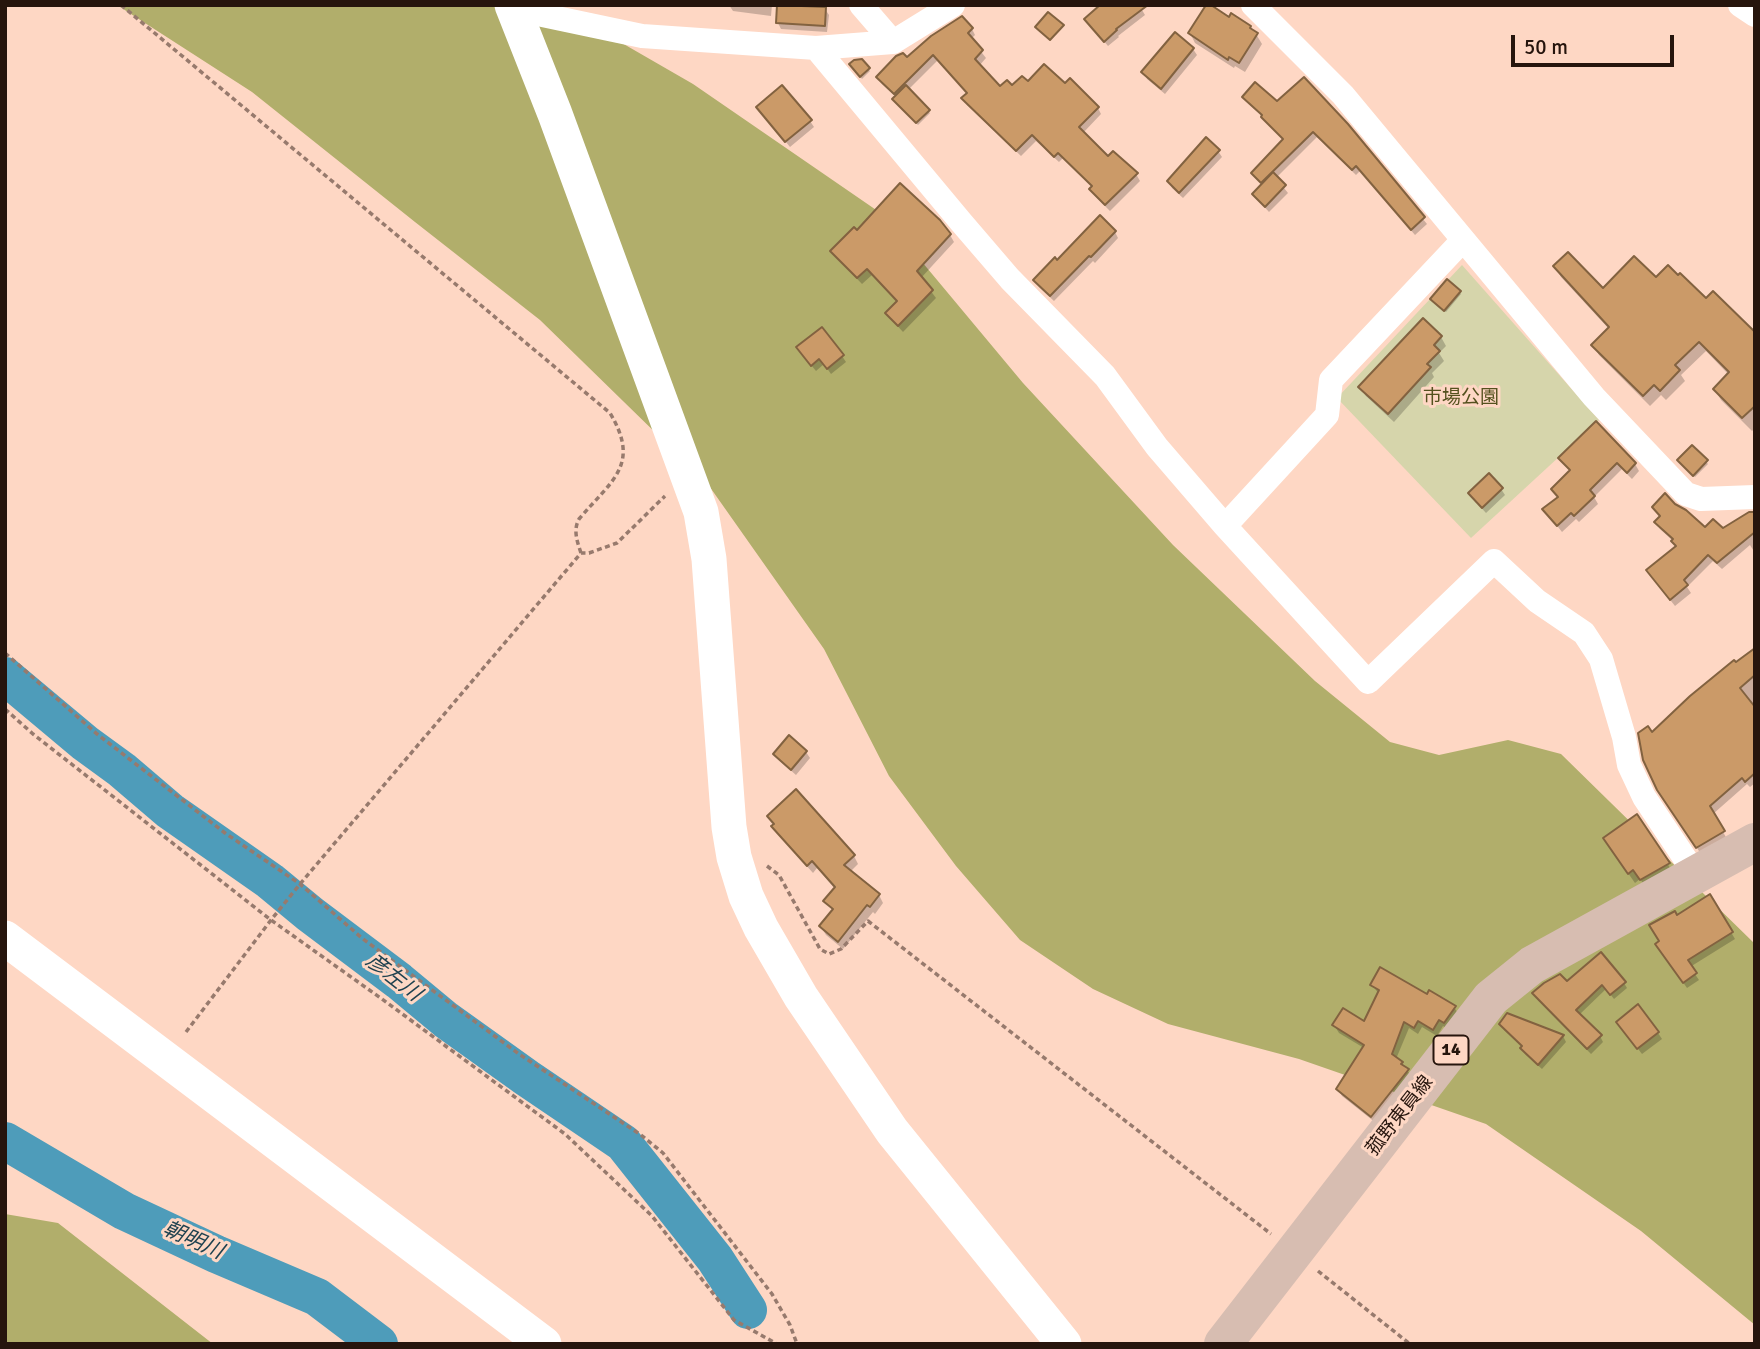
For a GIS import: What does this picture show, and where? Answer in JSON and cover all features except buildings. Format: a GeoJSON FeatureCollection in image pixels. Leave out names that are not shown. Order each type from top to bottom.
{"type":"FeatureCollection","features":[{"type":"Feature","properties":{"kind":"main road","name":"菰野東員線"},"geometry":{"type":"LineString","coordinates":[[1223,1344],[1491,998],[1532,965],[1755,842]]}},
{"type":"Feature","properties":{"kind":"street"},"geometry":{"type":"LineString","coordinates":[[861,5],[893,42]]}},
{"type":"Feature","properties":{"kind":"street"},"geometry":{"type":"LineString","coordinates":[[513,7],[642,36],[817,48],[893,42],[953,5]]}},
{"type":"Feature","properties":{"kind":"street"},"geometry":{"type":"LineString","coordinates":[[1253,5],[1343,95],[1594,397],[1686,494],[1701,499],[1755,498]]}},
{"type":"Feature","properties":{"kind":"street"},"geometry":{"type":"LineString","coordinates":[[1740,5],[1755,15]]}},
{"type":"Feature","properties":{"kind":"street"},"geometry":{"type":"LineString","coordinates":[[513,7],[701,512],[709,559],[729,827],[734,857],[746,896],[761,928],[801,997],[891,1131],[1065,1344]]}},
{"type":"Feature","properties":{"kind":"street"},"geometry":{"type":"LineString","coordinates":[[817,48],[1010,279],[1105,376],[1157,447],[1225,526],[1368,682],[1494,561],[1537,601],[1584,633],[1601,659],[1624,737],[1629,765],[1644,797],[1696,874]]}},
{"type":"Feature","properties":{"kind":"street"},"geometry":{"type":"LineString","coordinates":[[1225,526],[1327,415],[1331,380],[1463,240]]}},
{"type":"Feature","properties":{"kind":"street"},"geometry":{"type":"LineString","coordinates":[[5,938],[544,1344]]}},
{"type":"Feature","properties":{"kind":"path"},"geometry":{"type":"LineString","coordinates":[[121,5],[610,413],[623,441],[621,470],[575,526],[581,553]]}},
{"type":"Feature","properties":{"kind":"path"},"geometry":{"type":"LineString","coordinates":[[186,1032],[300,884],[581,553],[589,553],[617,543],[688,474]]}},
{"type":"Feature","properties":{"kind":"path"},"geometry":{"type":"LineString","coordinates":[[5,653],[97,734],[225,833],[300,884],[363,939],[519,1054],[641,1135],[663,1153],[772,1294],[790,1325],[797,1344]]}},
{"type":"Feature","properties":{"kind":"path"},"geometry":{"type":"LineString","coordinates":[[5,709],[33,734],[271,920],[565,1134],[652,1216],[734,1320],[777,1344]]}},
{"type":"Feature","properties":{"kind":"path"},"geometry":{"type":"LineString","coordinates":[[734,857],[760,862],[779,875],[820,949],[829,954],[841,949],[868,921],[1410,1344]]}},
{"type":"Feature","properties":{"kind":"green space","name":"市場公園"},"geometry":{"type":"Polygon","coordinates":[[[1462,265],[1599,420],[1471,538],[1337,398],[1462,265]]]}},
{"type":"Feature","properties":{"kind":"shaded area"},"geometry":{"type":"Polygon","coordinates":[[[117,5],[556,5],[693,84],[882,214],[1023,383],[1173,545],[1315,681],[1390,742],[1439,755],[1508,740],[1561,754],[1755,944],[1755,1325],[1641,1231],[1486,1124],[1299,1059],[1168,1024],[1093,989],[1020,940],[956,866],[889,776],[824,649],[707,483],[540,320],[252,92],[117,5]]]}},
{"type":"Feature","properties":{"kind":"shaded area"},"geometry":{"type":"Polygon","coordinates":[[[5,1214],[58,1223],[213,1344],[5,1344],[5,1214]]]}},
{"type":"Feature","properties":{"kind":"waterway","name":"彦左川"},"geometry":{"type":"LineString","coordinates":[[5,676],[170,811],[270,881],[446,1020],[623,1143],[715,1259],[748,1310]]}},
{"type":"Feature","properties":{"kind":"waterway","name":"朝明川"},"geometry":{"type":"LineString","coordinates":[[5,1141],[124,1211],[317,1297],[379,1344]]}}]}
